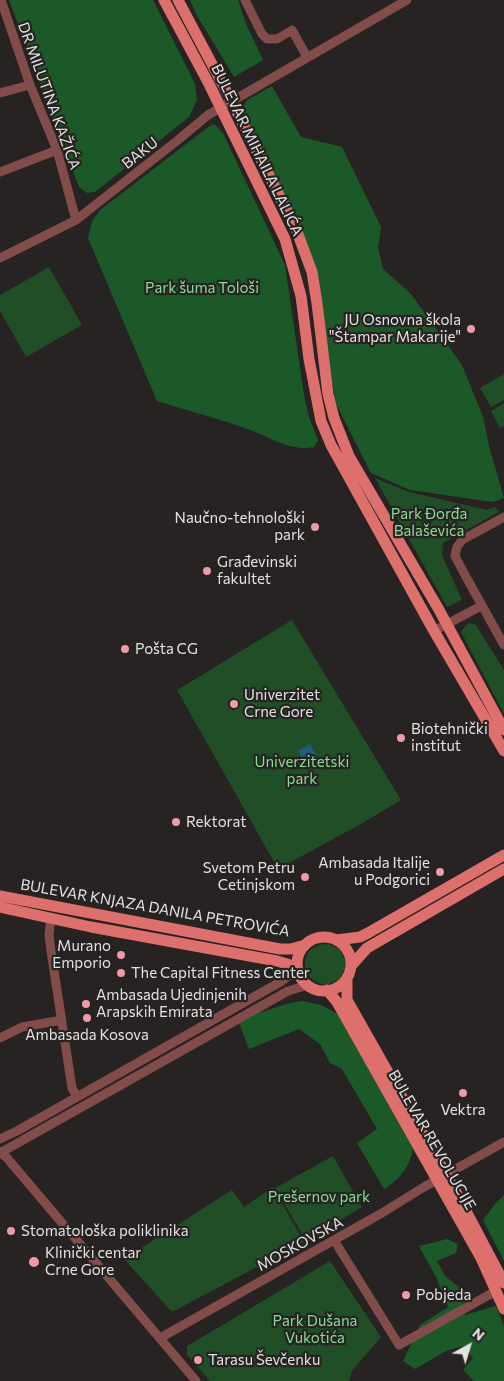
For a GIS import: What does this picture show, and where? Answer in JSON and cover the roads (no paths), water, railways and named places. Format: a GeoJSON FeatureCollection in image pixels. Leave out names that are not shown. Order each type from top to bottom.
{"type":"FeatureCollection","features":[{"type":"Feature","properties":{"kind":"main road","name":"BULEVAR MIHAILA LALIĆA"},"geometry":{"type":"LineString","coordinates":[[164,0],[220,107],[285,239],[301,296],[309,359],[321,421],[331,445],[434,631],[504,752]]}},
{"type":"Feature","properties":{"kind":"main road","name":"BULEVAR MIHAILA LALIĆA"},"geometry":{"type":"LineString","coordinates":[[178,0],[232,100],[296,229],[312,272],[328,394],[349,456],[447,624],[504,730]]}},
{"type":"Feature","properties":{"kind":"main road"},"geometry":{"type":"LineString","coordinates":[[336,940],[360,937],[368,933],[504,855]]}},
{"type":"Feature","properties":{"kind":"main road"},"geometry":{"type":"LineString","coordinates":[[351,966],[346,948],[336,940],[327,937],[317,938],[304,945],[298,955],[297,968],[308,985],[320,990],[340,985],[347,978],[351,966],[367,948],[504,869]]}},
{"type":"Feature","properties":{"kind":"main road","name":"BULEVAR KNJAZA DANILA PETROVIĆA"},"geometry":{"type":"LineString","coordinates":[[0,896],[280,949],[291,949],[304,945]]}},
{"type":"Feature","properties":{"kind":"main road","name":"BULEVAR KNJAZA DANILA PETROVIĆA"},"geometry":{"type":"LineString","coordinates":[[0,907],[277,961],[297,968]]}},
{"type":"Feature","properties":{"kind":"main road","name":"BULEVAR REVOLUCIJE"},"geometry":{"type":"LineString","coordinates":[[347,978],[348,1000],[500,1287],[504,1309]]}},
{"type":"Feature","properties":{"kind":"main road","name":"BULEVAR REVOLUCIJE"},"geometry":{"type":"LineString","coordinates":[[326,990],[337,1002],[441,1177]]}},
{"type":"Feature","properties":{"kind":"street"},"geometry":{"type":"LineString","coordinates":[[245,0],[262,34],[267,39],[277,39],[292,30],[307,57]]}},
{"type":"Feature","properties":{"kind":"street","name":"BAKU"},"geometry":{"type":"LineString","coordinates":[[0,258],[76,220],[206,116],[220,107],[407,0]]}},
{"type":"Feature","properties":{"kind":"street","name":"DR MILUTINA KAŽIĆA"},"geometry":{"type":"LineString","coordinates":[[1,5],[30,85],[57,150],[76,220]]}},
{"type":"Feature","properties":{"kind":"street"},"geometry":{"type":"LineString","coordinates":[[0,93],[30,85]]}},
{"type":"Feature","properties":{"kind":"street"},"geometry":{"type":"LineString","coordinates":[[0,172],[57,150]]}},
{"type":"Feature","properties":{"kind":"street"},"geometry":{"type":"LineString","coordinates":[[504,517],[462,540],[455,556],[504,645]]}},
{"type":"Feature","properties":{"kind":"street"},"geometry":{"type":"LineString","coordinates":[[434,631],[481,606]]}},
{"type":"Feature","properties":{"kind":"street"},"geometry":{"type":"LineString","coordinates":[[50,918],[49,935],[51,951],[72,1088],[77,1097]]}},
{"type":"Feature","properties":{"kind":"street"},"geometry":{"type":"LineString","coordinates":[[196,1381],[13,1167],[3,1153],[0,1138],[77,1097],[282,981],[297,968]]}},
{"type":"Feature","properties":{"kind":"street"},"geometry":{"type":"LineString","coordinates":[[3,1153],[288,991],[308,985]]}},
{"type":"Feature","properties":{"kind":"street"},"geometry":{"type":"LineString","coordinates":[[0,1038],[22,1027],[62,1020]]}},
{"type":"Feature","properties":{"kind":"street","name":"MOSKOVSKA"},"geometry":{"type":"LineString","coordinates":[[160,1338],[504,1142]]}},
{"type":"Feature","properties":{"kind":"street"},"geometry":{"type":"LineString","coordinates":[[334,1240],[399,1345],[500,1287]]}},
{"type":"Feature","properties":{"kind":"water"},"geometry":{"type":"Polygon","coordinates":[[[310,744],[317,756],[305,763],[298,751],[310,744]]]}},
{"type":"Feature","properties":{"kind":"place","name":"JU Osnovna škola \"Štampar Makarije\""},"geometry":{"type":"Point","coordinates":[471,329]}},
{"type":"Feature","properties":{"kind":"place","name":"Naučno-tehnološki park"},"geometry":{"type":"Point","coordinates":[315,527]}},
{"type":"Feature","properties":{"kind":"place","name":"Građevinski fakultet"},"geometry":{"type":"Point","coordinates":[207,571]}},
{"type":"Feature","properties":{"kind":"place","name":"Pošta CG"},"geometry":{"type":"Point","coordinates":[125,649]}},
{"type":"Feature","properties":{"kind":"place","name":"Univerzitet Crne Gore"},"geometry":{"type":"Point","coordinates":[234,704]}},
{"type":"Feature","properties":{"kind":"place","name":"Biotehnički institut"},"geometry":{"type":"Point","coordinates":[401,738]}},
{"type":"Feature","properties":{"kind":"place","name":"Rektorat"},"geometry":{"type":"Point","coordinates":[176,822]}},
{"type":"Feature","properties":{"kind":"place","name":"Ambasada Italije u Podgorici"},"geometry":{"type":"Point","coordinates":[440,872]}},
{"type":"Feature","properties":{"kind":"place","name":"Svetom Petru Cetinjskom"},"geometry":{"type":"Point","coordinates":[305,877]}},
{"type":"Feature","properties":{"kind":"place","name":"Murano Emporio"},"geometry":{"type":"Point","coordinates":[121,955]}},
{"type":"Feature","properties":{"kind":"place","name":"The Capital Fitness Center"},"geometry":{"type":"Point","coordinates":[121,973]}},
{"type":"Feature","properties":{"kind":"place","name":"Ambasada Ujedinjenih Arapskih Emirata"},"geometry":{"type":"Point","coordinates":[86,1004]}},
{"type":"Feature","properties":{"kind":"place","name":"Ambasada Kosova"},"geometry":{"type":"Point","coordinates":[87,1018]}},
{"type":"Feature","properties":{"kind":"place","name":"Vektra"},"geometry":{"type":"Point","coordinates":[463,1093]}},
{"type":"Feature","properties":{"kind":"place","name":"Stomatološka poliklinika"},"geometry":{"type":"Point","coordinates":[11,1231]}},
{"type":"Feature","properties":{"kind":"place","name":"Klinički centar Crne Gore"},"geometry":{"type":"Point","coordinates":[34,1262]}},
{"type":"Feature","properties":{"kind":"place","name":"Pobjeda"},"geometry":{"type":"Point","coordinates":[406,1295]}},
{"type":"Feature","properties":{"kind":"place","name":"Tarasu Ševčenku"},"geometry":{"type":"Point","coordinates":[198,1360]}},
{"type":"Feature","properties":{"kind":"park label","name":"Park šuma Tološi"},"geometry":{"type":"Point","coordinates":[202,288]}},
{"type":"Feature","properties":{"kind":"park label","name":"Park Đorđa Balaševića"},"geometry":{"type":"Point","coordinates":[429,522]}},
{"type":"Feature","properties":{"kind":"park label","name":"Univerzitetski park"},"geometry":{"type":"Point","coordinates":[302,770]}},
{"type":"Feature","properties":{"kind":"park label","name":"Prešernov park"},"geometry":{"type":"Point","coordinates":[319,1197]}},
{"type":"Feature","properties":{"kind":"park label","name":"Park Dušana Vukotića"},"geometry":{"type":"Point","coordinates":[315,1330]}}]}
